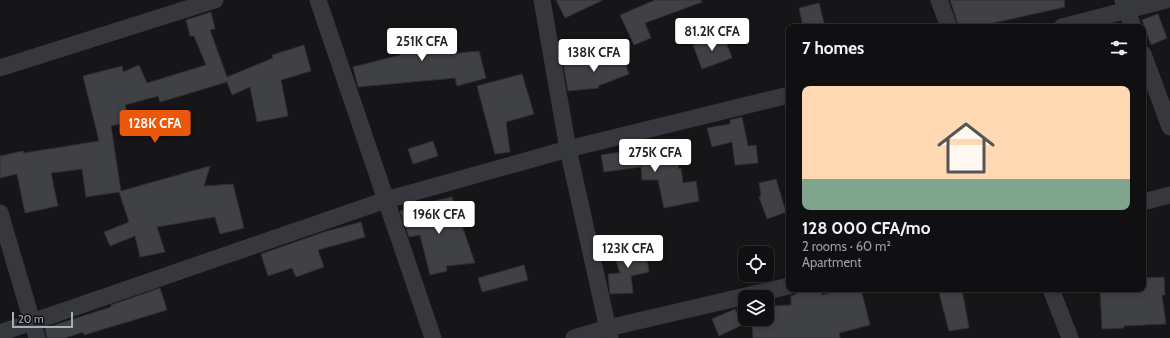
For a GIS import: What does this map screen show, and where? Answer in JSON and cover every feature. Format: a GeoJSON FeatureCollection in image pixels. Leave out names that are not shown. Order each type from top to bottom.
{"type":"FeatureCollection","features":[{"type":"Feature","properties":{"kind":"street"},"geometry":{"type":"LineString","coordinates":[[0,68],[215,0]]}},
{"type":"Feature","properties":{"kind":"street"},"geometry":{"type":"LineString","coordinates":[[318,0],[433,338]]}},
{"type":"Feature","properties":{"kind":"street"},"geometry":{"type":"LineString","coordinates":[[542,0],[568,150],[609,333]]}},
{"type":"Feature","properties":{"kind":"street"},"geometry":{"type":"LineString","coordinates":[[939,0],[947,24]]}},
{"type":"Feature","properties":{"kind":"street"},"geometry":{"type":"LineString","coordinates":[[1071,24],[1125,5],[1166,0]]}},
{"type":"Feature","properties":{"kind":"street"},"geometry":{"type":"LineString","coordinates":[[1125,5],[1132,24]]}},
{"type":"Feature","properties":{"kind":"street"},"geometry":{"type":"LineString","coordinates":[[1146,62],[1170,127]]}},
{"type":"Feature","properties":{"kind":"street"},"geometry":{"type":"LineString","coordinates":[[0,333],[386,200],[568,150],[786,96]]}},
{"type":"Feature","properties":{"kind":"street"},"geometry":{"type":"LineString","coordinates":[[1146,201],[1170,195]]}},
{"type":"Feature","properties":{"kind":"street"},"geometry":{"type":"LineString","coordinates":[[0,213],[37,338]]}},
{"type":"Feature","properties":{"kind":"street"},"geometry":{"type":"LineString","coordinates":[[574,338],[609,333],[786,287]]}},
{"type":"Feature","properties":{"kind":"street"},"geometry":{"type":"LineString","coordinates":[[1052,292],[1070,338]]}},
{"type":"Feature","properties":{"kind":"building"},"geometry":{"type":"Polygon","coordinates":[[[556,0],[603,0],[565,18],[556,0]]]}},
{"type":"Feature","properties":{"kind":"building"},"geometry":{"type":"Polygon","coordinates":[[[655,0],[701,0],[702,2],[645,23],[651,38],[634,45],[620,15],[655,0]]]}},
{"type":"Feature","properties":{"kind":"building"},"geometry":{"type":"Polygon","coordinates":[[[950,0],[1064,0],[1065,7],[988,24],[958,24],[950,0]]]}},
{"type":"Feature","properties":{"kind":"building"},"geometry":{"type":"Polygon","coordinates":[[[819,3],[824,24],[802,24],[799,8],[819,3]]]}},
{"type":"Feature","properties":{"kind":"building"},"geometry":{"type":"Polygon","coordinates":[[[211,12],[215,29],[210,30],[227,77],[273,58],[272,55],[304,45],[311,71],[281,80],[288,116],[257,122],[250,87],[232,95],[227,82],[160,102],[158,96],[125,105],[130,122],[111,126],[121,191],[210,166],[204,186],[233,184],[244,228],[220,234],[215,217],[157,227],[165,252],[140,257],[135,236],[110,246],[104,232],[129,222],[119,192],[86,197],[82,169],[51,173],[58,206],[25,213],[17,174],[0,178],[0,156],[23,151],[24,153],[99,141],[83,76],[122,66],[123,72],[139,65],[147,83],[206,65],[194,36],[190,36],[186,20],[211,12]]]}},
{"type":"Feature","properties":{"kind":"building"},"geometry":{"type":"Polygon","coordinates":[[[1158,14],[1167,38],[1151,45],[1146,31],[1146,24],[1143,24],[1142,20],[1158,14]]]}},
{"type":"Feature","properties":{"kind":"building"},"geometry":{"type":"Polygon","coordinates":[[[444,28],[451,54],[479,51],[486,78],[457,86],[455,78],[358,87],[353,67],[400,55],[394,34],[444,28]]]}},
{"type":"Feature","properties":{"kind":"building"},"geometry":{"type":"Polygon","coordinates":[[[723,34],[732,58],[702,69],[693,45],[723,34]]]}},
{"type":"Feature","properties":{"kind":"building"},"geometry":{"type":"Polygon","coordinates":[[[623,57],[629,74],[598,86],[599,88],[568,91],[563,63],[623,57]]]}},
{"type":"Feature","properties":{"kind":"building"},"geometry":{"type":"Polygon","coordinates":[[[522,74],[534,114],[506,122],[510,152],[495,154],[477,86],[522,74]]]}},
{"type":"Feature","properties":{"kind":"building"},"geometry":{"type":"Polygon","coordinates":[[[742,117],[748,146],[756,145],[758,163],[735,165],[732,142],[712,147],[707,128],[730,124],[730,120],[742,117]]]}},
{"type":"Feature","properties":{"kind":"building"},"geometry":{"type":"Polygon","coordinates":[[[433,141],[438,156],[413,164],[408,149],[433,141]]]}},
{"type":"Feature","properties":{"kind":"building"},"geometry":{"type":"Polygon","coordinates":[[[658,143],[659,160],[676,156],[679,169],[681,168],[683,183],[696,181],[699,201],[664,208],[658,180],[642,180],[641,167],[604,172],[601,155],[640,149],[640,144],[658,143]]]}},
{"type":"Feature","properties":{"kind":"building"},"geometry":{"type":"Polygon","coordinates":[[[776,179],[786,212],[767,219],[759,197],[761,196],[759,183],[776,179]]]}},
{"type":"Feature","properties":{"kind":"building"},"geometry":{"type":"Polygon","coordinates":[[[452,197],[475,263],[446,266],[447,271],[430,275],[420,235],[409,237],[400,211],[435,203],[434,201],[452,197]]]}},
{"type":"Feature","properties":{"kind":"building"},"geometry":{"type":"Polygon","coordinates":[[[361,222],[365,237],[318,250],[324,267],[296,277],[292,268],[268,276],[261,254],[324,232],[361,222]]]}},
{"type":"Feature","properties":{"kind":"building"},"geometry":{"type":"Polygon","coordinates":[[[643,244],[649,272],[631,276],[633,293],[610,294],[608,274],[620,273],[614,254],[643,244]]]}},
{"type":"Feature","properties":{"kind":"building"},"geometry":{"type":"Polygon","coordinates":[[[524,265],[528,280],[482,292],[478,278],[524,265]]]}},
{"type":"Feature","properties":{"kind":"building"},"geometry":{"type":"Polygon","coordinates":[[[1164,277],[1165,295],[1162,295],[1166,324],[1124,326],[1124,328],[1102,329],[1100,292],[1146,292],[1146,278],[1164,277]]]}},
{"type":"Feature","properties":{"kind":"building"},"geometry":{"type":"Polygon","coordinates":[[[160,288],[167,310],[84,335],[83,332],[65,338],[47,338],[45,328],[111,307],[111,305],[160,288]]]}},
{"type":"Feature","properties":{"kind":"building"},"geometry":{"type":"Polygon","coordinates":[[[797,292],[822,292],[822,295],[832,292],[862,292],[870,325],[839,333],[840,338],[753,338],[752,326],[774,326],[774,306],[791,305],[791,296],[797,292]]]}},
{"type":"Feature","properties":{"kind":"building"},"geometry":{"type":"Polygon","coordinates":[[[939,292],[963,292],[969,328],[949,331],[939,292]]]}},
{"type":"Feature","properties":{"kind":"building"},"geometry":{"type":"Polygon","coordinates":[[[735,309],[738,316],[738,326],[740,326],[719,336],[712,319],[735,309]]]}}]}
